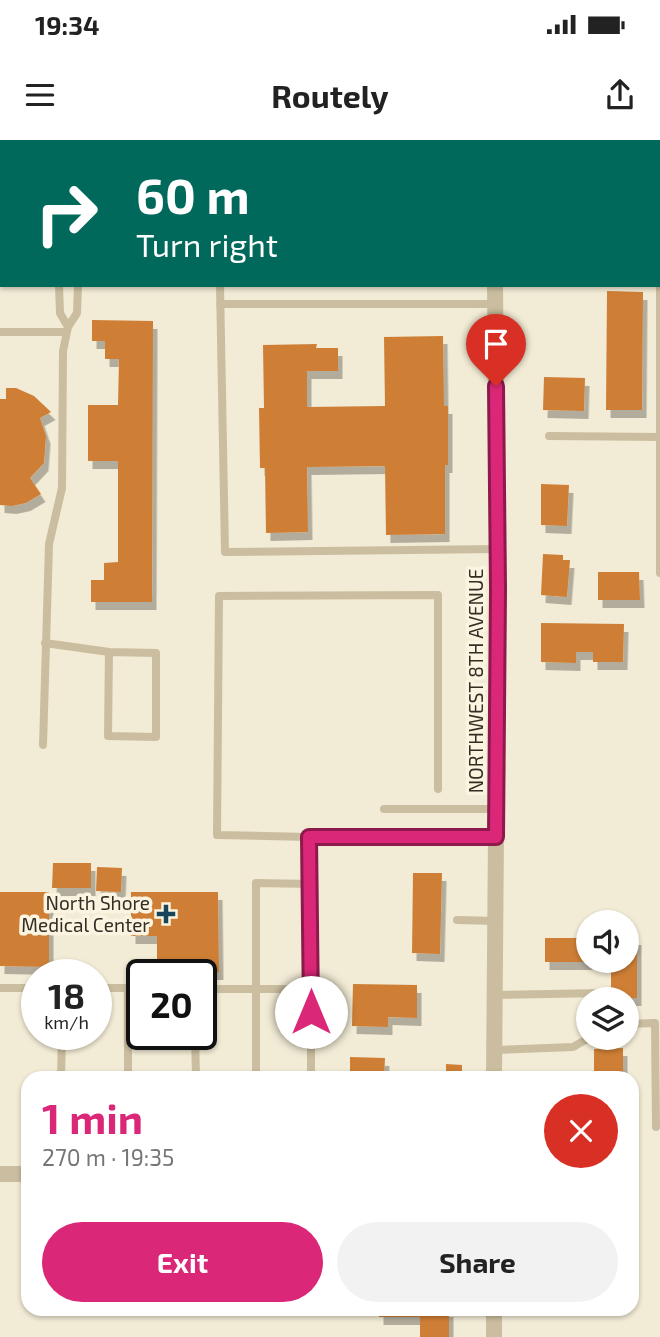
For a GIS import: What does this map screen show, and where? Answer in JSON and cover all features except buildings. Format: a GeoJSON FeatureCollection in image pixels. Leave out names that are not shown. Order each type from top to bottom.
{"type":"FeatureCollection","features":[{"type":"Feature","properties":{"kind":"street","name":"NORTHWEST 8TH AVENUE"},"geometry":{"type":"LineString","coordinates":[[494,1071],[498,549],[495,287]]}},
{"type":"Feature","properties":{"kind":"street"},"geometry":{"type":"LineString","coordinates":[[0,1174],[21,1174]]}},
{"type":"Feature","properties":{"kind":"street"},"geometry":{"type":"LineString","coordinates":[[494,1316],[494,1337]]}},
{"type":"Feature","properties":{"kind":"lane"},"geometry":{"type":"LineString","coordinates":[[59,287],[60,313],[67,329]]}},
{"type":"Feature","properties":{"kind":"lane"},"geometry":{"type":"LineString","coordinates":[[43,745],[49,544],[62,488],[63,351],[67,329],[77,313],[78,287]]}},
{"type":"Feature","properties":{"kind":"lane"},"geometry":{"type":"LineString","coordinates":[[220,287],[225,552],[498,549]]}},
{"type":"Feature","properties":{"kind":"lane"},"geometry":{"type":"LineString","coordinates":[[660,287],[660,573]]}},
{"type":"Feature","properties":{"kind":"lane"},"geometry":{"type":"LineString","coordinates":[[220,304],[495,304]]}},
{"type":"Feature","properties":{"kind":"lane"},"geometry":{"type":"LineString","coordinates":[[0,332],[67,329]]}},
{"type":"Feature","properties":{"kind":"lane"},"geometry":{"type":"LineString","coordinates":[[549,436],[660,437]]}},
{"type":"Feature","properties":{"kind":"lane"},"geometry":{"type":"LineString","coordinates":[[438,789],[438,596],[219,596],[217,835],[496,837]]}},
{"type":"Feature","properties":{"kind":"lane"},"geometry":{"type":"LineString","coordinates":[[45,643],[109,652],[156,653],[156,737],[108,736],[109,652]]}},
{"type":"Feature","properties":{"kind":"lane"},"geometry":{"type":"LineString","coordinates":[[384,809],[496,809]]}},
{"type":"Feature","properties":{"kind":"lane"},"geometry":{"type":"LineString","coordinates":[[309,837],[312,989],[310,1071]]}},
{"type":"Feature","properties":{"kind":"lane"},"geometry":{"type":"LineString","coordinates":[[256,1071],[256,883],[311,884]]}},
{"type":"Feature","properties":{"kind":"lane"},"geometry":{"type":"LineString","coordinates":[[457,920],[495,921]]}},
{"type":"Feature","properties":{"kind":"lane"},"geometry":{"type":"LineString","coordinates":[[0,988],[21,988]]}},
{"type":"Feature","properties":{"kind":"lane"},"geometry":{"type":"LineString","coordinates":[[217,989],[312,989]]}},
{"type":"Feature","properties":{"kind":"lane"},"geometry":{"type":"LineString","coordinates":[[495,995],[576,993]]}},
{"type":"Feature","properties":{"kind":"lane"},"geometry":{"type":"LineString","coordinates":[[639,1024],[655,1023],[656,1127]]}},
{"type":"Feature","properties":{"kind":"lane"},"geometry":{"type":"LineString","coordinates":[[494,1050],[576,1046]]}},
{"type":"Feature","properties":{"kind":"lane"},"geometry":{"type":"LineString","coordinates":[[61,1071],[62,1050]]}},
{"type":"Feature","properties":{"kind":"lane"},"geometry":{"type":"LineString","coordinates":[[128,1050],[128,1071]]}},
{"type":"Feature","properties":{"kind":"lane"},"geometry":{"type":"LineString","coordinates":[[195,1050],[195,1071]]}},
{"type":"Feature","properties":{"kind":"place","name":"North Shore Medical Center"},"geometry":{"type":"Point","coordinates":[166,914]}},
{"type":"Feature","properties":{"kind":"route"},"geometry":{"type":"LineString","coordinates":[[311,1012],[309,837],[496,837],[496,386]]}}]}
